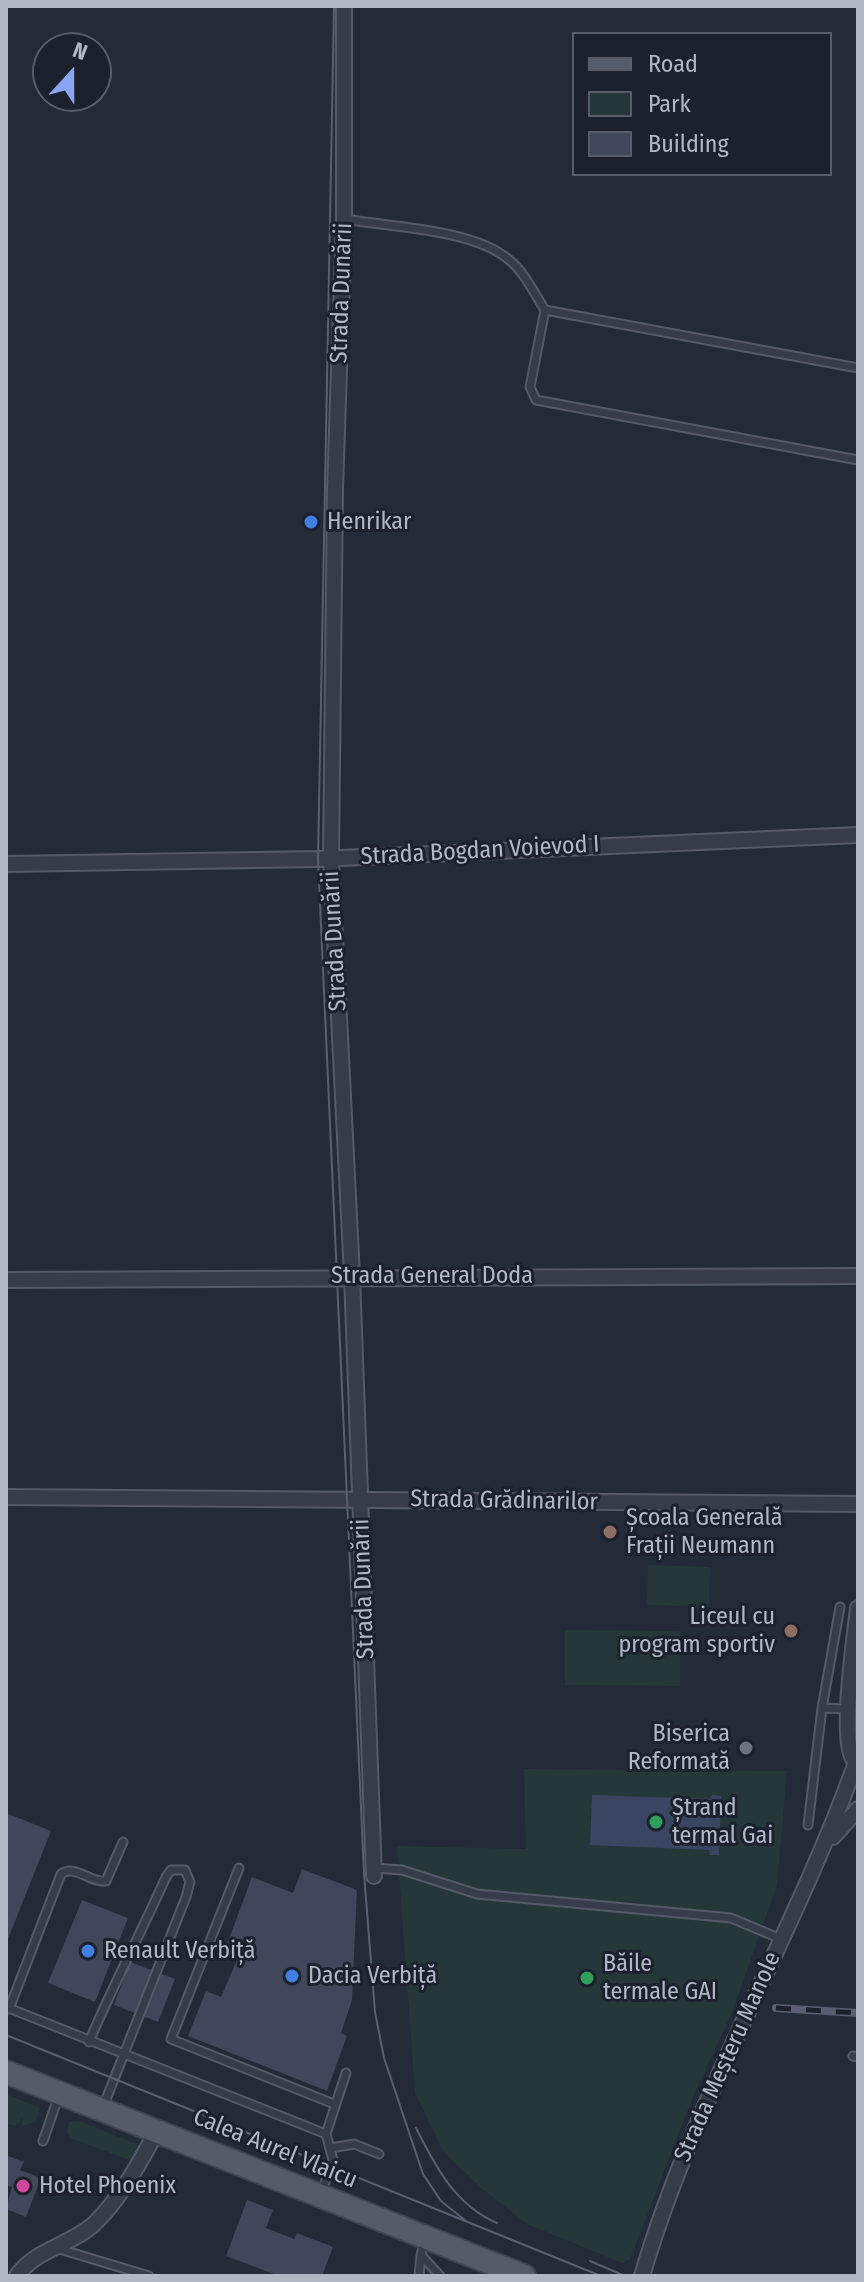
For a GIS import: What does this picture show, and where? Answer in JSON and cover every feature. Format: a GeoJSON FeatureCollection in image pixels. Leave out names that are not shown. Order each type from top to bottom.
{"type":"FeatureCollection","features":[{"type":"Feature","properties":{"kind":"main road","name":"Calea Aurel Vlaicu"},"geometry":{"type":"LineString","coordinates":[[6,2072],[320,2196],[423,2245],[524,2276]]}},
{"type":"Feature","properties":{"kind":"street","name":"Strada Dunării"},"geometry":{"type":"LineString","coordinates":[[344,6],[344,219],[335,490],[331,858],[352,1276],[374,1872]]}},
{"type":"Feature","properties":{"kind":"street","name":"Strada Bogdan Voievod I"},"geometry":{"type":"LineString","coordinates":[[6,864],[331,858],[858,835]]}},
{"type":"Feature","properties":{"kind":"street","name":"Strada General Doda"},"geometry":{"type":"LineString","coordinates":[[6,1280],[858,1276]]}},
{"type":"Feature","properties":{"kind":"street","name":"Strada Grădinarilor"},"geometry":{"type":"LineString","coordinates":[[6,1497],[858,1504]]}},
{"type":"Feature","properties":{"kind":"street"},"geometry":{"type":"LineString","coordinates":[[827,1843],[856,1764],[846,1742],[858,1608]]}},
{"type":"Feature","properties":{"kind":"street"},"geometry":{"type":"LineString","coordinates":[[850,1709],[858,1722]]}},
{"type":"Feature","properties":{"kind":"street"},"geometry":{"type":"LineString","coordinates":[[827,1843],[858,1809]]}},
{"type":"Feature","properties":{"kind":"street","name":"Strada Meșteru Manole"},"geometry":{"type":"LineString","coordinates":[[642,2276],[683,2156],[827,1843]]}},
{"type":"Feature","properties":{"kind":"street"},"geometry":{"type":"LineString","coordinates":[[17,2276],[29,2262],[92,2226],[157,2131]]}},
{"type":"Feature","properties":{"kind":"lane"},"geometry":{"type":"LineString","coordinates":[[344,219],[486,246],[516,266],[545,310],[530,387],[536,400],[858,460]]}},
{"type":"Feature","properties":{"kind":"lane"},"geometry":{"type":"LineString","coordinates":[[545,310],[858,368]]}},
{"type":"Feature","properties":{"kind":"lane"},"geometry":{"type":"LineString","coordinates":[[808,1825],[822,1708],[840,1607]]}},
{"type":"Feature","properties":{"kind":"lane"},"geometry":{"type":"LineString","coordinates":[[822,1708],[850,1709]]}},
{"type":"Feature","properties":{"kind":"lane"},"geometry":{"type":"LineString","coordinates":[[123,1842],[106,1881],[99,1882],[72,1871],[61,1874],[8,2008],[122,2056],[326,2134]]}},
{"type":"Feature","properties":{"kind":"lane"},"geometry":{"type":"LineString","coordinates":[[89,2042],[122,1964],[138,1940],[166,1877],[178,1868],[185,1870],[190,1882],[186,1897],[102,2109]]}},
{"type":"Feature","properties":{"kind":"lane"},"geometry":{"type":"LineString","coordinates":[[239,1868],[171,2039],[334,2104]]}},
{"type":"Feature","properties":{"kind":"lane"},"geometry":{"type":"LineString","coordinates":[[374,1872],[402,1870],[477,1894],[731,1918],[781,1939]]}},
{"type":"Feature","properties":{"kind":"lane"},"geometry":{"type":"LineString","coordinates":[[320,2196],[333,2160],[326,2134],[346,2073]]}},
{"type":"Feature","properties":{"kind":"lane"},"geometry":{"type":"LineString","coordinates":[[43,2141],[60,2093]]}},
{"type":"Feature","properties":{"kind":"lane"},"geometry":{"type":"LineString","coordinates":[[331,2148],[354,2144],[379,2154]]}},
{"type":"Feature","properties":{"kind":"lane"},"geometry":{"type":"LineString","coordinates":[[419,2276],[423,2245]]}},
{"type":"Feature","properties":{"kind":"lane"},"geometry":{"type":"LineString","coordinates":[[423,2245],[440,2276]]}},
{"type":"Feature","properties":{"kind":"lane"},"geometry":{"type":"LineString","coordinates":[[56,2248],[149,2276]]}},
{"type":"Feature","properties":{"kind":"green space"},"geometry":{"type":"Polygon","coordinates":[[[648,1565],[710,1567],[709,1607],[647,1605],[648,1565]]]}},
{"type":"Feature","properties":{"kind":"green space"},"geometry":{"type":"Polygon","coordinates":[[[565,1630],[680,1631],[680,1686],[565,1685],[565,1630]]]}},
{"type":"Feature","properties":{"kind":"green space","name":"Ștrand termal Gai"},"geometry":{"type":"Polygon","coordinates":[[[524,1769],[787,1771],[777,1885],[733,2010],[693,2097],[630,2259],[622,2263],[527,2224],[481,2188],[443,2151],[415,2093],[397,1846],[526,1849],[524,1769]]]}},
{"type":"Feature","properties":{"kind":"green space"},"geometry":{"type":"Polygon","coordinates":[[[6,2094],[40,2108],[36,2122],[22,2126],[22,2118],[15,2126],[6,2124],[6,2094]]]}},
{"type":"Feature","properties":{"kind":"green space"},"geometry":{"type":"Polygon","coordinates":[[[79,2121],[137,2144],[140,2151],[134,2162],[70,2138],[67,2131],[69,2122],[79,2121]]]}},
{"type":"Feature","properties":{"kind":"water","name":"Ștrand termal Gai"},"geometry":{"type":"Polygon","coordinates":[[[592,1795],[711,1799],[712,1795],[721,1796],[719,1855],[710,1855],[709,1850],[590,1845],[592,1795]]]}},
{"type":"Feature","properties":{"kind":"building"},"geometry":{"type":"Polygon","coordinates":[[[6,1813],[51,1831],[6,1944],[6,1813]]]}},
{"type":"Feature","properties":{"kind":"building","name":"Dacia Verbiță"},"geometry":{"type":"Polygon","coordinates":[[[302,1869],[357,1890],[352,2000],[341,2033],[347,2036],[327,2091],[188,2036],[206,1991],[221,1997],[237,1960],[223,1955],[252,1877],[293,1893],[302,1869]]]}},
{"type":"Feature","properties":{"kind":"building","name":"Renault Verbiță"},"geometry":{"type":"Polygon","coordinates":[[[82,1900],[128,1918],[95,2002],[48,1983],[82,1900]]]}},
{"type":"Feature","properties":{"kind":"building"},"geometry":{"type":"Polygon","coordinates":[[[130,1962],[175,1979],[158,2022],[114,2005],[130,1962]]]}},
{"type":"Feature","properties":{"kind":"building","name":"Hotel Phoenix"},"geometry":{"type":"Polygon","coordinates":[[[6,2155],[24,2162],[20,2170],[41,2178],[26,2217],[6,2209],[12,2187],[6,2185],[6,2155]]]}},
{"type":"Feature","properties":{"kind":"building"},"geometry":{"type":"Polygon","coordinates":[[[247,2200],[273,2210],[266,2228],[294,2239],[297,2233],[333,2247],[322,2276],[279,2276],[226,2256],[247,2200]]]}},
{"type":"Feature","properties":{"kind":"tram line"},"geometry":{"type":"LineString","coordinates":[[334,6],[318,859],[364,1874],[375,2012],[384,2058],[423,2174],[441,2201],[466,2221]]}},
{"type":"Feature","properties":{"kind":"tram line"},"geometry":{"type":"LineString","coordinates":[[6,2035],[601,2276]]}},
{"type":"Feature","properties":{"kind":"tram line"},"geometry":{"type":"LineString","coordinates":[[416,2128],[439,2170],[458,2195],[469,2206],[497,2223]]}},
{"type":"Feature","properties":{"kind":"tram line"},"geometry":{"type":"LineString","coordinates":[[590,2261],[625,2276]]}},
{"type":"Feature","properties":{"kind":"railway"},"geometry":{"type":"LineString","coordinates":[[776,2008],[858,2013]]}},
{"type":"Feature","properties":{"kind":"place","name":"Henrikar"},"geometry":{"type":"Point","coordinates":[311,522]}},
{"type":"Feature","properties":{"kind":"place","name":"Școala Generală Frații Neumann"},"geometry":{"type":"Point","coordinates":[610,1532]}},
{"type":"Feature","properties":{"kind":"place","name":"Liceul cu program sportiv"},"geometry":{"type":"Point","coordinates":[791,1631]}},
{"type":"Feature","properties":{"kind":"place","name":"Biserica Reformată"},"geometry":{"type":"Point","coordinates":[746,1748]}},
{"type":"Feature","properties":{"kind":"place","name":"Ștrand termal Gai"},"geometry":{"type":"Point","coordinates":[656,1822]}},
{"type":"Feature","properties":{"kind":"place","name":"Renault Verbiță"},"geometry":{"type":"Point","coordinates":[88,1951]}},
{"type":"Feature","properties":{"kind":"place","name":"Dacia Verbiță"},"geometry":{"type":"Point","coordinates":[292,1976]}},
{"type":"Feature","properties":{"kind":"place","name":"Băile termale GAI"},"geometry":{"type":"Point","coordinates":[587,1978]}},
{"type":"Feature","properties":{"kind":"place","name":"Hotel Phoenix"},"geometry":{"type":"Point","coordinates":[23,2186]}}]}
